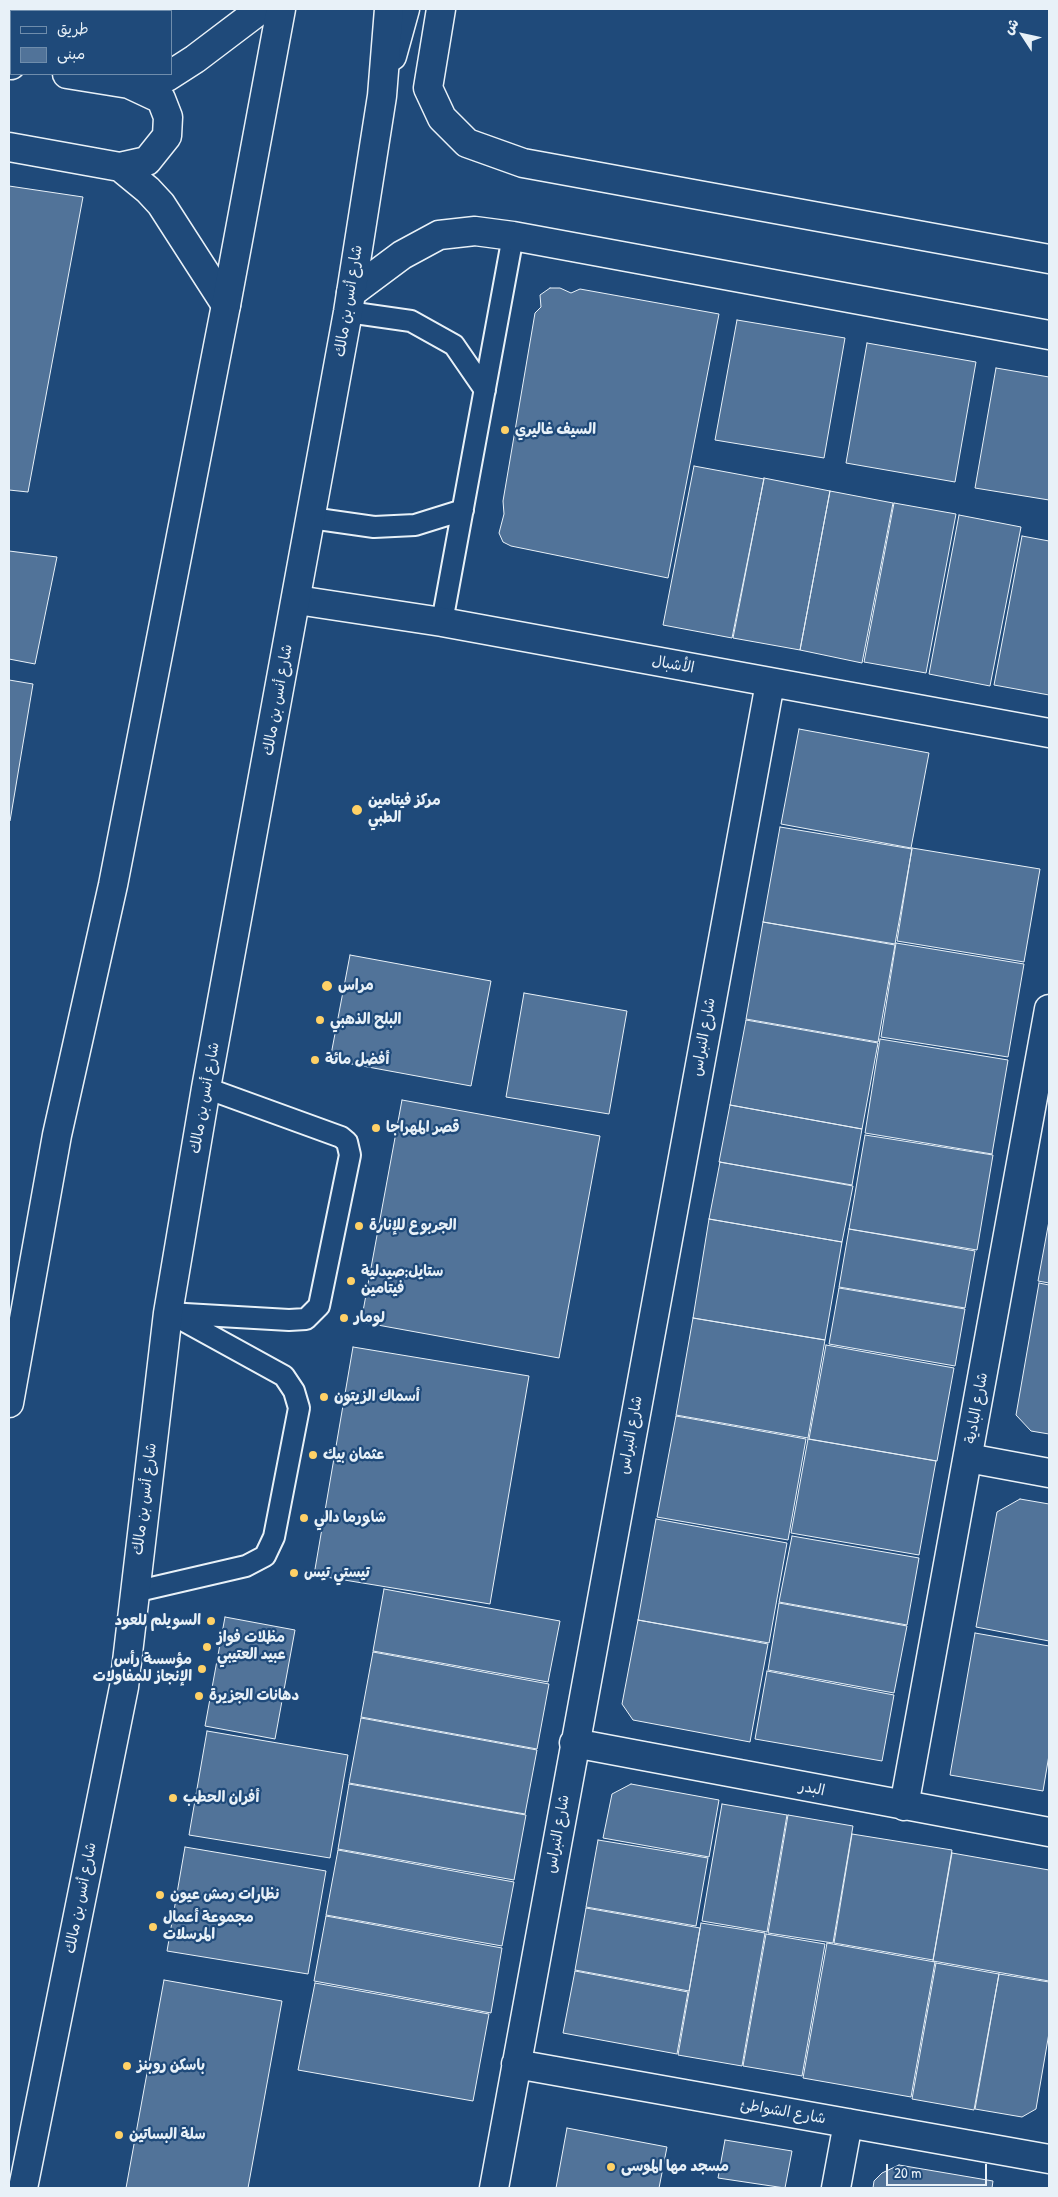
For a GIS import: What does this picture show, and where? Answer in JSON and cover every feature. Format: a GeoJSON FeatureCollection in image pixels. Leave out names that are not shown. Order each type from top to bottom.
{"type":"FeatureCollection","features":[{"type":"Feature","properties":{"kind":"street"},"geometry":{"type":"LineString","coordinates":[[172,74],[195,59],[261,9]]}},
{"type":"Feature","properties":{"kind":"street"},"geometry":{"type":"LineString","coordinates":[[9,1403],[57,1135],[113,885],[226,305],[281,9]]}},
{"type":"Feature","properties":{"kind":"street","name":"شارع أنس بن مالك"},"geometry":{"type":"LineString","coordinates":[[23,2188],[124,1687],[168,1313],[206,1088],[350,303],[382,96],[389,9]]}},
{"type":"Feature","properties":{"kind":"street"},"geometry":{"type":"LineString","coordinates":[[382,96],[405,9]]}},
{"type":"Feature","properties":{"kind":"street"},"geometry":{"type":"LineString","coordinates":[[441,9],[428,88],[442,118],[467,142],[523,163],[1049,259]]}},
{"type":"Feature","properties":{"kind":"street"},"geometry":{"type":"LineString","coordinates":[[9,147],[120,167],[147,161],[167,136],[168,117],[162,99],[129,84],[72,75]]}},
{"type":"Feature","properties":{"kind":"street"},"geometry":{"type":"LineString","coordinates":[[129,84],[170,75]]}},
{"type":"Feature","properties":{"kind":"street"},"geometry":{"type":"LineString","coordinates":[[120,167],[161,204],[226,305]]}},
{"type":"Feature","properties":{"kind":"street"},"geometry":{"type":"LineString","coordinates":[[350,303],[402,255],[439,235],[476,231],[513,236],[1049,335]]}},
{"type":"Feature","properties":{"kind":"street","name":"الأشبال"},"geometry":{"type":"LineString","coordinates":[[297,600],[442,622],[1049,733]]}},
{"type":"Feature","properties":{"kind":"street","name":"شارع النبراس"},"geometry":{"type":"LineString","coordinates":[[494,2188],[574,1743],[770,683]]}},
{"type":"Feature","properties":{"kind":"street","name":"شارع البادية"},"geometry":{"type":"LineString","coordinates":[[904,1806],[968,1458],[1040,1113],[1049,1009]]}},
{"type":"Feature","properties":{"kind":"street"},"geometry":{"type":"LineString","coordinates":[[968,1458],[1049,1473]]}},
{"type":"Feature","properties":{"kind":"street"},"geometry":{"type":"LineString","coordinates":[[9,2164],[124,1687]]}},
{"type":"Feature","properties":{"kind":"street","name":"البدر"},"geometry":{"type":"LineString","coordinates":[[574,1743],[1049,1832]]}},
{"type":"Feature","properties":{"kind":"street","name":"شارع الشواطئ"},"geometry":{"type":"LineString","coordinates":[[516,2064],[848,2123],[1048,2154]]}},
{"type":"Feature","properties":{"kind":"street"},"geometry":{"type":"LineString","coordinates":[[836,2188],[848,2123]]}},
{"type":"Feature","properties":{"kind":"lane"},"geometry":{"type":"LineString","coordinates":[[442,622],[513,236]]}},
{"type":"Feature","properties":{"kind":"lane"},"geometry":{"type":"LineString","coordinates":[[350,303],[411,322],[454,345],[485,390]]}},
{"type":"Feature","properties":{"kind":"lane"},"geometry":{"type":"LineString","coordinates":[[311,518],[374,528],[415,525],[463,510]]}},
{"type":"Feature","properties":{"kind":"lane"},"geometry":{"type":"LineString","coordinates":[[168,1313],[290,1320],[306,1318],[319,1306],[350,1154],[347,1142],[341,1137],[206,1088]]}},
{"type":"Feature","properties":{"kind":"lane"},"geometry":{"type":"LineString","coordinates":[[134,1592],[246,1566],[265,1556],[274,1537],[299,1408],[294,1391],[284,1376],[168,1313]]}},
{"type":"Feature","properties":{"kind":"building"},"geometry":{"type":"Polygon","coordinates":[[[9,186],[83,197],[28,492],[9,490],[9,186]]]}},
{"type":"Feature","properties":{"kind":"building"},"geometry":{"type":"Polygon","coordinates":[[[550,288],[560,288],[571,293],[580,289],[719,314],[668,578],[511,546],[503,542],[499,533],[504,514],[503,501],[535,313],[541,307],[540,295],[550,288]]]}},
{"type":"Feature","properties":{"kind":"building"},"geometry":{"type":"Polygon","coordinates":[[[737,320],[845,338],[824,458],[715,440],[737,320]]]}},
{"type":"Feature","properties":{"kind":"building"},"geometry":{"type":"Polygon","coordinates":[[[867,343],[976,362],[955,482],[846,463],[867,343]]]}},
{"type":"Feature","properties":{"kind":"building"},"geometry":{"type":"Polygon","coordinates":[[[996,368],[1049,377],[1049,500],[975,488],[996,368]]]}},
{"type":"Feature","properties":{"kind":"building"},"geometry":{"type":"Polygon","coordinates":[[[694,466],[764,479],[732,638],[663,625],[694,466]]]}},
{"type":"Feature","properties":{"kind":"building"},"geometry":{"type":"Polygon","coordinates":[[[764,478],[830,491],[800,650],[733,638],[764,478]]]}},
{"type":"Feature","properties":{"kind":"building"},"geometry":{"type":"Polygon","coordinates":[[[830,491],[893,503],[862,663],[800,650],[830,491]]]}},
{"type":"Feature","properties":{"kind":"building"},"geometry":{"type":"Polygon","coordinates":[[[894,503],[956,514],[926,673],[864,662],[894,503]]]}},
{"type":"Feature","properties":{"kind":"building"},"geometry":{"type":"Polygon","coordinates":[[[959,515],[1021,527],[990,686],[929,674],[959,515]]]}},
{"type":"Feature","properties":{"kind":"building"},"geometry":{"type":"Polygon","coordinates":[[[1022,536],[1049,541],[1049,695],[994,685],[1022,536]]]}},
{"type":"Feature","properties":{"kind":"building"},"geometry":{"type":"Polygon","coordinates":[[[9,551],[57,557],[35,664],[9,659],[9,551]]]}},
{"type":"Feature","properties":{"kind":"building"},"geometry":{"type":"Polygon","coordinates":[[[9,680],[33,684],[10,821],[9,820],[9,680]]]}},
{"type":"Feature","properties":{"kind":"building"},"geometry":{"type":"Polygon","coordinates":[[[799,729],[929,753],[911,848],[781,824],[799,729]]]}},
{"type":"Feature","properties":{"kind":"building"},"geometry":{"type":"Polygon","coordinates":[[[780,827],[912,849],[895,944],[763,922],[780,827]]]}},
{"type":"Feature","properties":{"kind":"building"},"geometry":{"type":"Polygon","coordinates":[[[912,848],[1040,869],[1024,962],[897,941],[912,848]]]}},
{"type":"Feature","properties":{"kind":"building"},"geometry":{"type":"Polygon","coordinates":[[[763,922],[895,945],[878,1042],[746,1019],[763,922]]]}},
{"type":"Feature","properties":{"kind":"building"},"geometry":{"type":"Polygon","coordinates":[[[896,943],[1024,964],[1008,1057],[881,1037],[896,943]]]}},
{"type":"Feature","properties":{"kind":"building"},"geometry":{"type":"Polygon","coordinates":[[[350,955],[491,981],[471,1086],[330,1060],[350,955]]]}},
{"type":"Feature","properties":{"kind":"building"},"geometry":{"type":"Polygon","coordinates":[[[524,993],[627,1011],[609,1114],[506,1097],[524,993]]]}},
{"type":"Feature","properties":{"kind":"building"},"geometry":{"type":"Polygon","coordinates":[[[746,1020],[878,1043],[862,1129],[730,1105],[746,1020]]]}},
{"type":"Feature","properties":{"kind":"building"},"geometry":{"type":"Polygon","coordinates":[[[880,1039],[1008,1060],[992,1154],[865,1133],[880,1039]]]}},
{"type":"Feature","properties":{"kind":"building"},"geometry":{"type":"Polygon","coordinates":[[[402,1100],[600,1136],[559,1358],[361,1322],[402,1100]]]}},
{"type":"Feature","properties":{"kind":"building"},"geometry":{"type":"Polygon","coordinates":[[[730,1105],[862,1129],[852,1185],[719,1162],[730,1105]]]}},
{"type":"Feature","properties":{"kind":"building"},"geometry":{"type":"Polygon","coordinates":[[[865,1135],[993,1155],[977,1250],[849,1229],[865,1135]]]}},
{"type":"Feature","properties":{"kind":"building"},"geometry":{"type":"Polygon","coordinates":[[[720,1162],[853,1186],[842,1242],[709,1219],[720,1162]]]}},
{"type":"Feature","properties":{"kind":"building"},"geometry":{"type":"Polygon","coordinates":[[[709,1219],[842,1242],[825,1340],[693,1318],[709,1219]]]}},
{"type":"Feature","properties":{"kind":"building"},"geometry":{"type":"Polygon","coordinates":[[[1049,1221],[1049,1283],[1038,1281],[1049,1221]]]}},
{"type":"Feature","properties":{"kind":"building"},"geometry":{"type":"Polygon","coordinates":[[[849,1229],[975,1251],[965,1308],[839,1287],[849,1229]]]}},
{"type":"Feature","properties":{"kind":"building"},"geometry":{"type":"Polygon","coordinates":[[[1039,1283],[1049,1285],[1049,1434],[1031,1431],[1016,1415],[1039,1283]]]}},
{"type":"Feature","properties":{"kind":"building"},"geometry":{"type":"Polygon","coordinates":[[[839,1288],[965,1309],[955,1366],[829,1344],[839,1288]]]}},
{"type":"Feature","properties":{"kind":"building"},"geometry":{"type":"Polygon","coordinates":[[[693,1318],[825,1340],[808,1438],[676,1415],[693,1318]]]}},
{"type":"Feature","properties":{"kind":"building"},"geometry":{"type":"Polygon","coordinates":[[[826,1345],[954,1368],[937,1461],[809,1439],[826,1345]]]}},
{"type":"Feature","properties":{"kind":"building"},"geometry":{"type":"Polygon","coordinates":[[[353,1347],[529,1376],[490,1604],[314,1575],[353,1347]]]}},
{"type":"Feature","properties":{"kind":"building"},"geometry":{"type":"Polygon","coordinates":[[[676,1416],[806,1439],[788,1540],[657,1517],[676,1416]]]}},
{"type":"Feature","properties":{"kind":"building"},"geometry":{"type":"Polygon","coordinates":[[[808,1439],[936,1461],[919,1555],[791,1533],[808,1439]]]}},
{"type":"Feature","properties":{"kind":"building"},"geometry":{"type":"Polygon","coordinates":[[[1020,1499],[1049,1504],[1049,1641],[976,1627],[997,1512],[1020,1499]]]}},
{"type":"Feature","properties":{"kind":"building"},"geometry":{"type":"Polygon","coordinates":[[[656,1519],[787,1543],[769,1643],[638,1620],[656,1519]]]}},
{"type":"Feature","properties":{"kind":"building"},"geometry":{"type":"Polygon","coordinates":[[[792,1536],[919,1558],[907,1625],[779,1602],[792,1536]]]}},
{"type":"Feature","properties":{"kind":"building"},"geometry":{"type":"Polygon","coordinates":[[[384,1589],[560,1621],[548,1682],[373,1651],[384,1589]]]}},
{"type":"Feature","properties":{"kind":"building"},"geometry":{"type":"Polygon","coordinates":[[[779,1603],[907,1626],[894,1693],[768,1670],[779,1603]]]}},
{"type":"Feature","properties":{"kind":"building"},"geometry":{"type":"Polygon","coordinates":[[[225,1617],[295,1630],[275,1739],[205,1726],[225,1617]]]}},
{"type":"Feature","properties":{"kind":"building"},"geometry":{"type":"Polygon","coordinates":[[[638,1620],[768,1644],[750,1742],[633,1720],[622,1704],[638,1620]]]}},
{"type":"Feature","properties":{"kind":"building"},"geometry":{"type":"Polygon","coordinates":[[[975,1633],[1049,1646],[1049,1755],[1043,1791],[950,1775],[975,1633]]]}},
{"type":"Feature","properties":{"kind":"building"},"geometry":{"type":"Polygon","coordinates":[[[373,1652],[549,1684],[537,1749],[361,1717],[373,1652]]]}},
{"type":"Feature","properties":{"kind":"building"},"geometry":{"type":"Polygon","coordinates":[[[767,1671],[894,1695],[882,1761],[755,1739],[767,1671]]]}},
{"type":"Feature","properties":{"kind":"building"},"geometry":{"type":"Polygon","coordinates":[[[361,1718],[537,1750],[525,1814],[349,1783],[361,1718]]]}},
{"type":"Feature","properties":{"kind":"building"},"geometry":{"type":"Polygon","coordinates":[[[207,1731],[348,1755],[330,1858],[189,1835],[207,1731]]]}},
{"type":"Feature","properties":{"kind":"building"},"geometry":{"type":"Polygon","coordinates":[[[349,1784],[526,1815],[514,1880],[338,1849],[349,1784]]]}},
{"type":"Feature","properties":{"kind":"building"},"geometry":{"type":"Polygon","coordinates":[[[631,1784],[719,1800],[709,1857],[603,1838],[612,1794],[631,1784]]]}},
{"type":"Feature","properties":{"kind":"building"},"geometry":{"type":"Polygon","coordinates":[[[722,1804],[787,1815],[767,1932],[702,1921],[722,1804]]]}},
{"type":"Feature","properties":{"kind":"building"},"geometry":{"type":"Polygon","coordinates":[[[788,1815],[853,1826],[833,1943],[768,1933],[788,1815]]]}},
{"type":"Feature","properties":{"kind":"building"},"geometry":{"type":"Polygon","coordinates":[[[852,1834],[952,1850],[933,1960],[834,1943],[852,1834]]]}},
{"type":"Feature","properties":{"kind":"building"},"geometry":{"type":"Polygon","coordinates":[[[598,1840],[708,1858],[696,1926],[586,1907],[598,1840]]]}},
{"type":"Feature","properties":{"kind":"building"},"geometry":{"type":"Polygon","coordinates":[[[185,1847],[326,1871],[308,1974],[167,1951],[185,1847]]]}},
{"type":"Feature","properties":{"kind":"building"},"geometry":{"type":"Polygon","coordinates":[[[338,1850],[514,1882],[502,1946],[326,1915],[338,1850]]]}},
{"type":"Feature","properties":{"kind":"building"},"geometry":{"type":"Polygon","coordinates":[[[952,1853],[1049,1870],[1049,1981],[933,1961],[952,1853]]]}},
{"type":"Feature","properties":{"kind":"building"},"geometry":{"type":"Polygon","coordinates":[[[586,1908],[700,1928],[689,1991],[575,1970],[586,1908]]]}},
{"type":"Feature","properties":{"kind":"building"},"geometry":{"type":"Polygon","coordinates":[[[326,1916],[502,1948],[491,2013],[314,1981],[326,1916]]]}},
{"type":"Feature","properties":{"kind":"building"},"geometry":{"type":"Polygon","coordinates":[[[701,1923],[765,1933],[742,2066],[678,2055],[701,1923]]]}},
{"type":"Feature","properties":{"kind":"building"},"geometry":{"type":"Polygon","coordinates":[[[766,1934],[825,1944],[802,2076],[743,2066],[766,1934]]]}},
{"type":"Feature","properties":{"kind":"building"},"geometry":{"type":"Polygon","coordinates":[[[827,1943],[935,1962],[911,2097],[803,2078],[827,1943]]]}},
{"type":"Feature","properties":{"kind":"building"},"geometry":{"type":"Polygon","coordinates":[[[936,1963],[999,1974],[974,2110],[912,2099],[936,1963]]]}},
{"type":"Feature","properties":{"kind":"building"},"geometry":{"type":"Polygon","coordinates":[[[575,1971],[688,1992],[677,2054],[563,2033],[575,1971]]]}},
{"type":"Feature","properties":{"kind":"building"},"geometry":{"type":"Polygon","coordinates":[[[999,1974],[1049,1982],[1049,2033],[1036,2109],[1022,2117],[975,2109],[999,1974]]]}},
{"type":"Feature","properties":{"kind":"building"},"geometry":{"type":"Polygon","coordinates":[[[164,1980],[282,2001],[248,2188],[126,2188],[164,1980]]]}},
{"type":"Feature","properties":{"kind":"building"},"geometry":{"type":"Polygon","coordinates":[[[315,1983],[489,2014],[473,2101],[298,2070],[315,1983]]]}},
{"type":"Feature","properties":{"kind":"building","name":"مسجد مها الموسى"},"geometry":{"type":"Polygon","coordinates":[[[567,2128],[667,2147],[659,2188],[556,2188],[567,2128]]]}},
{"type":"Feature","properties":{"kind":"building"},"geometry":{"type":"Polygon","coordinates":[[[725,2140],[792,2151],[785,2188],[718,2178],[725,2140]]]}},
{"type":"Feature","properties":{"kind":"building"},"geometry":{"type":"Polygon","coordinates":[[[899,2165],[993,2181],[992,2188],[873,2188],[874,2181],[882,2173],[899,2165]]]}},
{"type":"Feature","properties":{"kind":"place","name":"السيف غاليري"},"geometry":{"type":"Point","coordinates":[505,430]}},
{"type":"Feature","properties":{"kind":"place","name":"مركز فيتامين الطبي"},"geometry":{"type":"Point","coordinates":[357,810]}},
{"type":"Feature","properties":{"kind":"place","name":"مراس"},"geometry":{"type":"Point","coordinates":[327,986]}},
{"type":"Feature","properties":{"kind":"place","name":"البلح الذهبي"},"geometry":{"type":"Point","coordinates":[320,1020]}},
{"type":"Feature","properties":{"kind":"place","name":"أفضل مائة"},"geometry":{"type":"Point","coordinates":[315,1060]}},
{"type":"Feature","properties":{"kind":"place","name":"قصر المهراجا"},"geometry":{"type":"Point","coordinates":[376,1128]}},
{"type":"Feature","properties":{"kind":"place","name":"الجربوع للإنارة"},"geometry":{"type":"Point","coordinates":[359,1226]}},
{"type":"Feature","properties":{"kind":"place","name":"ستايل;صيدلية فيتامين"},"geometry":{"type":"Point","coordinates":[351,1281]}},
{"type":"Feature","properties":{"kind":"place","name":"لومار"},"geometry":{"type":"Point","coordinates":[344,1318]}},
{"type":"Feature","properties":{"kind":"place","name":"أسماك الزيتون"},"geometry":{"type":"Point","coordinates":[324,1397]}},
{"type":"Feature","properties":{"kind":"place","name":"عثمان بيك"},"geometry":{"type":"Point","coordinates":[313,1455]}},
{"type":"Feature","properties":{"kind":"place","name":"شاورما دالي"},"geometry":{"type":"Point","coordinates":[304,1518]}},
{"type":"Feature","properties":{"kind":"place","name":"تيستي تيس"},"geometry":{"type":"Point","coordinates":[294,1573]}},
{"type":"Feature","properties":{"kind":"place","name":"السويلم للعود"},"geometry":{"type":"Point","coordinates":[211,1621]}},
{"type":"Feature","properties":{"kind":"place","name":"مظلات فواز عبيد العتيبي"},"geometry":{"type":"Point","coordinates":[207,1647]}},
{"type":"Feature","properties":{"kind":"place","name":"مؤسسة رأس الإنجاز للمفاولات"},"geometry":{"type":"Point","coordinates":[202,1669]}},
{"type":"Feature","properties":{"kind":"place","name":"دهانات الجزيرة"},"geometry":{"type":"Point","coordinates":[199,1696]}},
{"type":"Feature","properties":{"kind":"place","name":"أفران الحطب"},"geometry":{"type":"Point","coordinates":[173,1798]}},
{"type":"Feature","properties":{"kind":"place","name":"نظارات رمش عيون"},"geometry":{"type":"Point","coordinates":[160,1895]}},
{"type":"Feature","properties":{"kind":"place","name":"مجموعة أعمال المرسلات"},"geometry":{"type":"Point","coordinates":[153,1927]}},
{"type":"Feature","properties":{"kind":"place","name":"باسكن روبنز"},"geometry":{"type":"Point","coordinates":[127,2066]}},
{"type":"Feature","properties":{"kind":"place","name":"سلة البساتين"},"geometry":{"type":"Point","coordinates":[119,2135]}},
{"type":"Feature","properties":{"kind":"place","name":"مسجد مها الموسى"},"geometry":{"type":"Point","coordinates":[611,2167]}}]}
